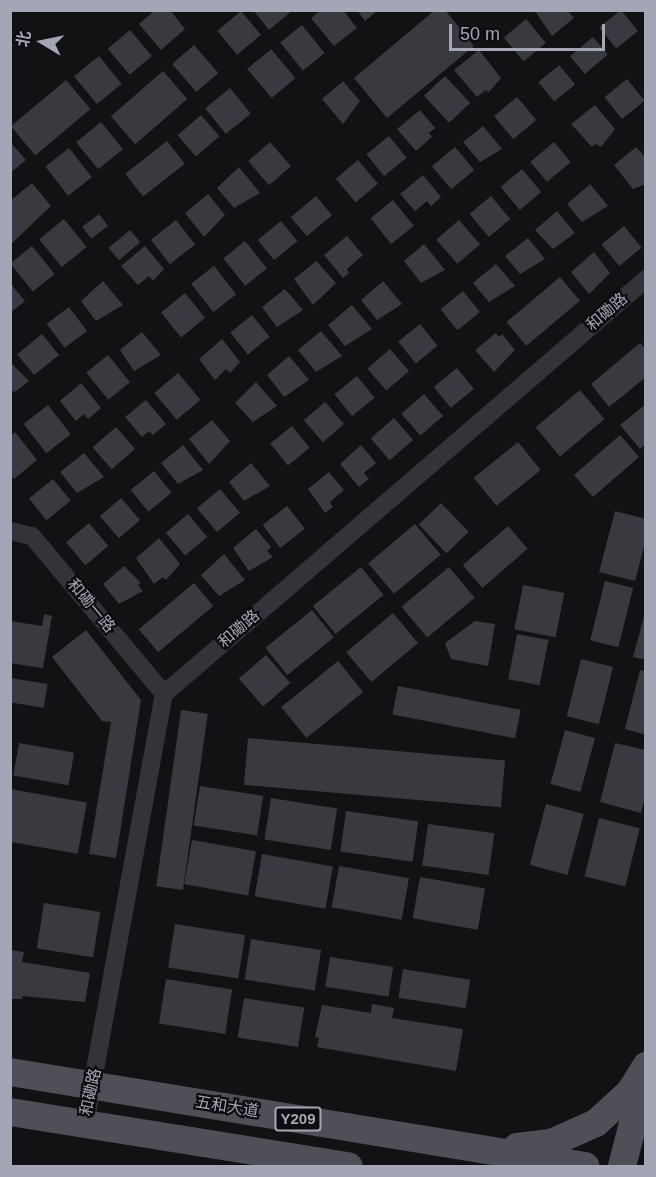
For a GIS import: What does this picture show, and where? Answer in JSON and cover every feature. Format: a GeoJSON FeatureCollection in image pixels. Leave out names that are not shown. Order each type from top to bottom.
{"type":"FeatureCollection","features":[{"type":"Feature","properties":{"kind":"main road"},"geometry":{"type":"LineString","coordinates":[[467,1154],[551,1143],[596,1124],[630,1092],[645,1066]]}},
{"type":"Feature","properties":{"kind":"main road","name":"五和大道"},"geometry":{"type":"LineString","coordinates":[[10,1072],[94,1085],[467,1154],[585,1167]]}},
{"type":"Feature","properties":{"kind":"main road"},"geometry":{"type":"LineString","coordinates":[[621,1167],[645,1075]]}},
{"type":"Feature","properties":{"kind":"main road","name":"Y209"},"geometry":{"type":"LineString","coordinates":[[10,1112],[349,1167]]}},
{"type":"Feature","properties":{"kind":"street","name":"和磡路"},"geometry":{"type":"LineString","coordinates":[[85,1124],[94,1085],[164,694],[645,279]]}},
{"type":"Feature","properties":{"kind":"street","name":"和磡一路"},"geometry":{"type":"LineString","coordinates":[[10,531],[32,536],[164,694]]}},
{"type":"Feature","properties":{"kind":"building"},"geometry":{"type":"Polygon","coordinates":[[[155,10],[170,10],[185,29],[161,50],[139,24],[155,10]]]}},
{"type":"Feature","properties":{"kind":"building"},"geometry":{"type":"Polygon","coordinates":[[[253,10],[293,10],[269,30],[253,10]]]}},
{"type":"Feature","properties":{"kind":"building"},"geometry":{"type":"Polygon","coordinates":[[[321,10],[343,10],[357,28],[334,46],[311,18],[321,10]]]}},
{"type":"Feature","properties":{"kind":"building"},"geometry":{"type":"Polygon","coordinates":[[[357,10],[378,10],[365,21],[357,10]]]}},
{"type":"Feature","properties":{"kind":"building"},"geometry":{"type":"Polygon","coordinates":[[[435,10],[445,10],[474,46],[387,118],[354,78],[435,10]]]}},
{"type":"Feature","properties":{"kind":"building"},"geometry":{"type":"Polygon","coordinates":[[[534,10],[567,10],[574,18],[552,36],[534,10]]]}},
{"type":"Feature","properties":{"kind":"building"},"geometry":{"type":"Polygon","coordinates":[[[621,10],[638,31],[616,49],[599,28],[621,10]]]}},
{"type":"Feature","properties":{"kind":"building"},"geometry":{"type":"Polygon","coordinates":[[[241,11],[261,35],[237,55],[217,31],[241,11]]]}},
{"type":"Feature","properties":{"kind":"building"},"geometry":{"type":"Polygon","coordinates":[[[526,19],[546,43],[524,61],[504,38],[526,19]]]}},
{"type":"Feature","properties":{"kind":"building"},"geometry":{"type":"Polygon","coordinates":[[[302,25],[325,53],[303,71],[280,43],[302,25]]]}},
{"type":"Feature","properties":{"kind":"building"},"geometry":{"type":"Polygon","coordinates":[[[130,30],[152,56],[130,75],[108,49],[130,30]]]}},
{"type":"Feature","properties":{"kind":"building"},"geometry":{"type":"Polygon","coordinates":[[[593,37],[608,55],[585,74],[570,56],[593,37]]]}},
{"type":"Feature","properties":{"kind":"building"},"geometry":{"type":"Polygon","coordinates":[[[194,45],[218,73],[196,92],[172,64],[194,45]]]}},
{"type":"Feature","properties":{"kind":"building"},"geometry":{"type":"Polygon","coordinates":[[[271,49],[295,78],[272,98],[247,69],[271,49]]]}},
{"type":"Feature","properties":{"kind":"building"},"geometry":{"type":"Polygon","coordinates":[[[479,50],[501,78],[488,93],[486,90],[477,97],[454,70],[479,50]]]}},
{"type":"Feature","properties":{"kind":"building"},"geometry":{"type":"Polygon","coordinates":[[[99,56],[122,84],[97,104],[74,76],[99,56]]]}},
{"type":"Feature","properties":{"kind":"building"},"geometry":{"type":"Polygon","coordinates":[[[559,65],[575,84],[554,102],[538,82],[559,65]]]}},
{"type":"Feature","properties":{"kind":"building"},"geometry":{"type":"Polygon","coordinates":[[[163,71],[187,99],[135,144],[111,116],[163,71]]]}},
{"type":"Feature","properties":{"kind":"building"},"geometry":{"type":"Polygon","coordinates":[[[445,76],[470,103],[449,123],[424,96],[445,76]]]}},
{"type":"Feature","properties":{"kind":"building"},"geometry":{"type":"Polygon","coordinates":[[[627,79],[645,101],[622,119],[604,97],[627,79]]]}},
{"type":"Feature","properties":{"kind":"building"},"geometry":{"type":"Polygon","coordinates":[[[66,80],[90,109],[35,155],[11,126],[66,80]]]}},
{"type":"Feature","properties":{"kind":"building"},"geometry":{"type":"Polygon","coordinates":[[[343,81],[360,101],[343,124],[322,99],[343,81]]]}},
{"type":"Feature","properties":{"kind":"building"},"geometry":{"type":"Polygon","coordinates":[[[230,88],[251,114],[226,134],[205,108],[230,88]]]}},
{"type":"Feature","properties":{"kind":"building"},"geometry":{"type":"Polygon","coordinates":[[[517,97],[536,120],[513,139],[494,116],[517,97]]]}},
{"type":"Feature","properties":{"kind":"building"},"geometry":{"type":"Polygon","coordinates":[[[595,105],[615,129],[601,147],[596,144],[592,147],[571,124],[595,105]]]}},
{"type":"Feature","properties":{"kind":"building"},"geometry":{"type":"Polygon","coordinates":[[[420,110],[435,128],[429,133],[432,137],[416,151],[397,129],[420,110]]]}},
{"type":"Feature","properties":{"kind":"building"},"geometry":{"type":"Polygon","coordinates":[[[201,115],[219,136],[196,156],[178,135],[201,115]]]}},
{"type":"Feature","properties":{"kind":"building"},"geometry":{"type":"Polygon","coordinates":[[[101,122],[123,149],[98,169],[76,142],[101,122]]]}},
{"type":"Feature","properties":{"kind":"building"},"geometry":{"type":"Polygon","coordinates":[[[483,126],[502,149],[480,162],[463,142],[483,126]]]}},
{"type":"Feature","properties":{"kind":"building"},"geometry":{"type":"Polygon","coordinates":[[[389,136],[407,158],[384,176],[366,154],[389,136]]]}},
{"type":"Feature","properties":{"kind":"building"},"geometry":{"type":"Polygon","coordinates":[[[167,141],[185,164],[143,196],[125,174],[167,141]]]}},
{"type":"Feature","properties":{"kind":"building"},"geometry":{"type":"Polygon","coordinates":[[[10,142],[26,160],[10,173],[10,142]]]}},
{"type":"Feature","properties":{"kind":"building"},"geometry":{"type":"Polygon","coordinates":[[[270,142],[291,166],[269,185],[248,161],[270,142]]]}},
{"type":"Feature","properties":{"kind":"building"},"geometry":{"type":"Polygon","coordinates":[[[554,142],[571,162],[547,182],[530,162],[554,142]]]}},
{"type":"Feature","properties":{"kind":"building"},"geometry":{"type":"Polygon","coordinates":[[[455,147],[474,170],[451,189],[432,166],[455,147]]]}},
{"type":"Feature","properties":{"kind":"building"},"geometry":{"type":"Polygon","coordinates":[[[636,147],[646,158],[646,184],[633,189],[614,165],[636,147]]]}},
{"type":"Feature","properties":{"kind":"building"},"geometry":{"type":"Polygon","coordinates":[[[69,148],[92,177],[68,196],[45,166],[69,148]]]}},
{"type":"Feature","properties":{"kind":"building"},"geometry":{"type":"Polygon","coordinates":[[[358,160],[378,184],[356,202],[336,179],[358,160]]]}},
{"type":"Feature","properties":{"kind":"building"},"geometry":{"type":"Polygon","coordinates":[[[239,167],[260,193],[234,208],[217,188],[239,167]]]}},
{"type":"Feature","properties":{"kind":"building"},"geometry":{"type":"Polygon","coordinates":[[[522,169],[541,192],[520,210],[501,187],[522,169]]]}},
{"type":"Feature","properties":{"kind":"building"},"geometry":{"type":"Polygon","coordinates":[[[423,175],[441,197],[431,206],[427,201],[415,211],[400,194],[423,175]]]}},
{"type":"Feature","properties":{"kind":"building"},"geometry":{"type":"Polygon","coordinates":[[[32,183],[51,206],[10,245],[10,201],[32,183]]]}},
{"type":"Feature","properties":{"kind":"building"},"geometry":{"type":"Polygon","coordinates":[[[590,184],[608,206],[582,222],[567,204],[590,184]]]}},
{"type":"Feature","properties":{"kind":"building"},"geometry":{"type":"Polygon","coordinates":[[[208,194],[225,215],[204,237],[185,213],[208,194]]]}},
{"type":"Feature","properties":{"kind":"building"},"geometry":{"type":"Polygon","coordinates":[[[316,196],[332,215],[307,236],[291,217],[316,196]]]}},
{"type":"Feature","properties":{"kind":"building"},"geometry":{"type":"Polygon","coordinates":[[[491,196],[510,219],[489,237],[470,214],[491,196]]]}},
{"type":"Feature","properties":{"kind":"building"},"geometry":{"type":"Polygon","coordinates":[[[393,200],[414,226],[391,244],[370,218],[393,200]]]}},
{"type":"Feature","properties":{"kind":"building"},"geometry":{"type":"Polygon","coordinates":[[[557,211],[575,233],[553,249],[535,230],[557,211]]]}},
{"type":"Feature","properties":{"kind":"building"},"geometry":{"type":"Polygon","coordinates":[[[99,214],[108,226],[91,239],[82,227],[99,214]]]}},
{"type":"Feature","properties":{"kind":"building"},"geometry":{"type":"Polygon","coordinates":[[[64,219],[87,247],[62,267],[39,239],[64,219]]]}},
{"type":"Feature","properties":{"kind":"building"},"geometry":{"type":"Polygon","coordinates":[[[176,220],[195,244],[170,264],[151,240],[176,220]]]}},
{"type":"Feature","properties":{"kind":"building"},"geometry":{"type":"Polygon","coordinates":[[[459,220],[480,244],[457,264],[436,240],[459,220]]]}},
{"type":"Feature","properties":{"kind":"building"},"geometry":{"type":"Polygon","coordinates":[[[281,221],[297,241],[274,260],[258,240],[281,221]]]}},
{"type":"Feature","properties":{"kind":"building"},"geometry":{"type":"Polygon","coordinates":[[[624,226],[642,248],[619,266],[601,244],[624,226]]]}},
{"type":"Feature","properties":{"kind":"building"},"geometry":{"type":"Polygon","coordinates":[[[130,230],[140,242],[119,260],[109,248],[130,230]]]}},
{"type":"Feature","properties":{"kind":"building"},"geometry":{"type":"Polygon","coordinates":[[[347,236],[363,255],[347,269],[349,273],[343,278],[324,255],[347,236]]]}},
{"type":"Feature","properties":{"kind":"building"},"geometry":{"type":"Polygon","coordinates":[[[528,238],[545,259],[520,274],[505,256],[528,238]]]}},
{"type":"Feature","properties":{"kind":"building"},"geometry":{"type":"Polygon","coordinates":[[[245,241],[267,268],[245,286],[223,259],[245,241]]]}},
{"type":"Feature","properties":{"kind":"building"},"geometry":{"type":"Polygon","coordinates":[[[424,244],[445,270],[421,283],[404,261],[424,244]]]}},
{"type":"Feature","properties":{"kind":"building"},"geometry":{"type":"Polygon","coordinates":[[[32,246],[55,274],[33,292],[10,264],[32,246]]]}},
{"type":"Feature","properties":{"kind":"building"},"geometry":{"type":"Polygon","coordinates":[[[145,246],[164,269],[153,281],[149,276],[138,285],[121,266],[145,246]]]}},
{"type":"Feature","properties":{"kind":"building"},"geometry":{"type":"Polygon","coordinates":[[[594,252],[610,273],[589,294],[571,272],[594,252]]]}},
{"type":"Feature","properties":{"kind":"building"},"geometry":{"type":"Polygon","coordinates":[[[316,261],[336,283],[313,305],[294,279],[316,261]]]}},
{"type":"Feature","properties":{"kind":"building"},"geometry":{"type":"Polygon","coordinates":[[[496,264],[515,286],[489,302],[473,283],[496,264]]]}},
{"type":"Feature","properties":{"kind":"building"},"geometry":{"type":"Polygon","coordinates":[[[214,266],[236,294],[213,312],[191,284],[214,266]]]}},
{"type":"Feature","properties":{"kind":"building"},"geometry":{"type":"Polygon","coordinates":[[[560,277],[580,301],[526,346],[506,322],[560,277]]]}},
{"type":"Feature","properties":{"kind":"building"},"geometry":{"type":"Polygon","coordinates":[[[103,281],[123,305],[96,321],[81,301],[103,281]]]}},
{"type":"Feature","properties":{"kind":"building"},"geometry":{"type":"Polygon","coordinates":[[[383,281],[402,304],[377,320],[361,300],[383,281]]]}},
{"type":"Feature","properties":{"kind":"building"},"geometry":{"type":"Polygon","coordinates":[[[10,283],[25,301],[10,313],[10,283]]]}},
{"type":"Feature","properties":{"kind":"building"},"geometry":{"type":"Polygon","coordinates":[[[285,289],[303,310],[277,327],[262,307],[285,289]]]}},
{"type":"Feature","properties":{"kind":"building"},"geometry":{"type":"Polygon","coordinates":[[[463,291],[480,312],[457,330],[440,309],[463,291]]]}},
{"type":"Feature","properties":{"kind":"building"},"geometry":{"type":"Polygon","coordinates":[[[185,293],[205,318],[181,337],[161,313],[185,293]]]}},
{"type":"Feature","properties":{"kind":"building"},"geometry":{"type":"Polygon","coordinates":[[[352,305],[372,329],[345,346],[328,325],[352,305]]]}},
{"type":"Feature","properties":{"kind":"building"},"geometry":{"type":"Polygon","coordinates":[[[69,307],[87,331],[65,348],[47,324],[69,307]]]}},
{"type":"Feature","properties":{"kind":"building"},"geometry":{"type":"Polygon","coordinates":[[[252,315],[270,337],[248,354],[230,333],[252,315]]]}},
{"type":"Feature","properties":{"kind":"building"},"geometry":{"type":"Polygon","coordinates":[[[420,324],[438,346],[416,363],[398,342],[420,324]]]}},
{"type":"Feature","properties":{"kind":"building"},"geometry":{"type":"Polygon","coordinates":[[[321,331],[342,356],[316,372],[298,350],[321,331]]]}},
{"type":"Feature","properties":{"kind":"building"},"geometry":{"type":"Polygon","coordinates":[[[142,332],[161,355],[134,371],[120,350],[142,332]]]}},
{"type":"Feature","properties":{"kind":"building"},"geometry":{"type":"Polygon","coordinates":[[[496,333],[499,337],[502,334],[515,350],[494,372],[475,350],[496,333]]]}},
{"type":"Feature","properties":{"kind":"building"},"geometry":{"type":"Polygon","coordinates":[[[42,334],[59,355],[34,375],[17,354],[42,334]]]}},
{"type":"Feature","properties":{"kind":"building"},"geometry":{"type":"Polygon","coordinates":[[[222,339],[240,362],[230,373],[226,369],[215,380],[199,359],[222,339]]]}},
{"type":"Feature","properties":{"kind":"building"},"geometry":{"type":"Polygon","coordinates":[[[640,343],[646,349],[646,377],[609,407],[591,384],[640,343]]]}},
{"type":"Feature","properties":{"kind":"building"},"geometry":{"type":"Polygon","coordinates":[[[390,349],[409,371],[386,391],[367,369],[390,349]]]}},
{"type":"Feature","properties":{"kind":"building"},"geometry":{"type":"Polygon","coordinates":[[[108,355],[130,382],[108,400],[86,373],[108,355]]]}},
{"type":"Feature","properties":{"kind":"building"},"geometry":{"type":"Polygon","coordinates":[[[289,356],[309,380],[284,397],[267,375],[289,356]]]}},
{"type":"Feature","properties":{"kind":"building"},"geometry":{"type":"Polygon","coordinates":[[[10,362],[29,381],[15,392],[10,390],[10,362]]]}},
{"type":"Feature","properties":{"kind":"building"},"geometry":{"type":"Polygon","coordinates":[[[457,368],[474,389],[451,408],[434,387],[457,368]]]}},
{"type":"Feature","properties":{"kind":"building"},"geometry":{"type":"Polygon","coordinates":[[[178,373],[200,400],[177,420],[154,393],[178,373]]]}},
{"type":"Feature","properties":{"kind":"building"},"geometry":{"type":"Polygon","coordinates":[[[357,376],[375,398],[352,416],[334,394],[357,376]]]}},
{"type":"Feature","properties":{"kind":"building"},"geometry":{"type":"Polygon","coordinates":[[[256,382],[277,406],[253,422],[235,403],[256,382]]]}},
{"type":"Feature","properties":{"kind":"building"},"geometry":{"type":"Polygon","coordinates":[[[81,383],[101,408],[88,419],[84,414],[76,421],[60,401],[81,383]]]}},
{"type":"Feature","properties":{"kind":"building"},"geometry":{"type":"Polygon","coordinates":[[[580,390],[604,419],[560,456],[536,427],[580,390]]]}},
{"type":"Feature","properties":{"kind":"building"},"geometry":{"type":"Polygon","coordinates":[[[424,394],[443,416],[420,436],[401,414],[424,394]]]}},
{"type":"Feature","properties":{"kind":"building"},"geometry":{"type":"Polygon","coordinates":[[[146,400],[166,424],[153,435],[149,431],[142,437],[125,417],[146,400]]]}},
{"type":"Feature","properties":{"kind":"building"},"geometry":{"type":"Polygon","coordinates":[[[325,402],[344,424],[323,442],[304,420],[325,402]]]}},
{"type":"Feature","properties":{"kind":"building"},"geometry":{"type":"Polygon","coordinates":[[[646,404],[646,444],[640,449],[620,425],[646,404]]]}},
{"type":"Feature","properties":{"kind":"building"},"geometry":{"type":"Polygon","coordinates":[[[48,405],[71,434],[46,453],[24,424],[48,405]]]}},
{"type":"Feature","properties":{"kind":"building"},"geometry":{"type":"Polygon","coordinates":[[[394,418],[413,440],[390,460],[371,438],[394,418]]]}},
{"type":"Feature","properties":{"kind":"building"},"geometry":{"type":"Polygon","coordinates":[[[212,420],[230,441],[209,464],[189,439],[212,420]]]}},
{"type":"Feature","properties":{"kind":"building"},"geometry":{"type":"Polygon","coordinates":[[[292,426],[310,448],[288,465],[270,444],[292,426]]]}},
{"type":"Feature","properties":{"kind":"building"},"geometry":{"type":"Polygon","coordinates":[[[116,427],[135,449],[112,469],[93,447],[116,427]]]}},
{"type":"Feature","properties":{"kind":"building"},"geometry":{"type":"Polygon","coordinates":[[[15,432],[37,460],[14,479],[10,474],[10,436],[15,432]]]}},
{"type":"Feature","properties":{"kind":"building"},"geometry":{"type":"Polygon","coordinates":[[[620,435],[639,457],[593,497],[574,475],[620,435]]]}},
{"type":"Feature","properties":{"kind":"building"},"geometry":{"type":"Polygon","coordinates":[[[518,442],[541,470],[496,506],[474,478],[518,442]]]}},
{"type":"Feature","properties":{"kind":"building"},"geometry":{"type":"Polygon","coordinates":[[[183,445],[203,470],[178,484],[161,463],[183,445]]]}},
{"type":"Feature","properties":{"kind":"building"},"geometry":{"type":"Polygon","coordinates":[[[361,445],[376,463],[364,473],[369,479],[359,487],[340,464],[361,445]]]}},
{"type":"Feature","properties":{"kind":"building"},"geometry":{"type":"Polygon","coordinates":[[[84,453],[104,477],[77,493],[60,472],[84,453]]]}},
{"type":"Feature","properties":{"kind":"building"},"geometry":{"type":"Polygon","coordinates":[[[251,463],[270,486],[244,501],[229,482],[251,463]]]}},
{"type":"Feature","properties":{"kind":"building"},"geometry":{"type":"Polygon","coordinates":[[[154,471],[172,493],[148,512],[131,490],[154,471]]]}},
{"type":"Feature","properties":{"kind":"building"},"geometry":{"type":"Polygon","coordinates":[[[329,472],[344,490],[330,502],[333,507],[325,513],[308,489],[329,472]]]}},
{"type":"Feature","properties":{"kind":"building"},"geometry":{"type":"Polygon","coordinates":[[[53,479],[71,501],[47,520],[29,499],[53,479]]]}},
{"type":"Feature","properties":{"kind":"building"},"geometry":{"type":"Polygon","coordinates":[[[220,489],[240,513],[217,532],[197,508],[220,489]]]}},
{"type":"Feature","properties":{"kind":"building"},"geometry":{"type":"Polygon","coordinates":[[[121,498],[140,520],[119,538],[100,516],[121,498]]]}},
{"type":"Feature","properties":{"kind":"building"},"geometry":{"type":"Polygon","coordinates":[[[441,503],[469,532],[446,553],[419,525],[441,503]]]}},
{"type":"Feature","properties":{"kind":"building"},"geometry":{"type":"Polygon","coordinates":[[[287,506],[305,529],[280,548],[263,525],[287,506]]]}},
{"type":"Feature","properties":{"kind":"building"},"geometry":{"type":"Polygon","coordinates":[[[615,511],[646,519],[646,539],[635,581],[599,572],[615,511]]]}},
{"type":"Feature","properties":{"kind":"building"},"geometry":{"type":"Polygon","coordinates":[[[188,514],[207,537],[185,556],[166,533],[188,514]]]}},
{"type":"Feature","properties":{"kind":"building"},"geometry":{"type":"Polygon","coordinates":[[[89,523],[108,546],[85,565],[66,542],[89,523]]]}},
{"type":"Feature","properties":{"kind":"building"},"geometry":{"type":"Polygon","coordinates":[[[415,524],[441,555],[394,594],[368,563],[415,524]]]}},
{"type":"Feature","properties":{"kind":"building"},"geometry":{"type":"Polygon","coordinates":[[[508,526],[528,549],[482,588],[463,565],[508,526]]]}},
{"type":"Feature","properties":{"kind":"building"},"geometry":{"type":"Polygon","coordinates":[[[256,529],[271,547],[267,551],[273,557],[249,571],[233,548],[256,529]]]}},
{"type":"Feature","properties":{"kind":"building"},"geometry":{"type":"Polygon","coordinates":[[[159,538],[180,564],[166,580],[163,577],[154,584],[136,558],[159,538]]]}},
{"type":"Feature","properties":{"kind":"building"},"geometry":{"type":"Polygon","coordinates":[[[224,554],[245,580],[219,596],[201,575],[224,554]]]}},
{"type":"Feature","properties":{"kind":"building"},"geometry":{"type":"Polygon","coordinates":[[[124,566],[141,583],[138,585],[143,591],[119,604],[103,584],[124,566]]]}},
{"type":"Feature","properties":{"kind":"building"},"geometry":{"type":"Polygon","coordinates":[[[361,567],[384,595],[335,634],[313,606],[361,567]]]}},
{"type":"Feature","properties":{"kind":"building"},"geometry":{"type":"Polygon","coordinates":[[[449,567],[475,598],[427,637],[402,607],[449,567]]]}},
{"type":"Feature","properties":{"kind":"building"},"geometry":{"type":"Polygon","coordinates":[[[605,581],[633,588],[618,647],[590,640],[605,581]]]}},
{"type":"Feature","properties":{"kind":"building"},"geometry":{"type":"Polygon","coordinates":[[[194,583],[213,606],[158,652],[139,629],[194,583]]]}},
{"type":"Feature","properties":{"kind":"building"},"geometry":{"type":"Polygon","coordinates":[[[523,585],[564,593],[556,637],[514,629],[523,585]]]}},
{"type":"Feature","properties":{"kind":"building"},"geometry":{"type":"Polygon","coordinates":[[[312,610],[334,637],[287,675],[265,648],[312,610]]]}},
{"type":"Feature","properties":{"kind":"building"},"geometry":{"type":"Polygon","coordinates":[[[393,613],[418,643],[371,682],[346,652],[393,613]]]}},
{"type":"Feature","properties":{"kind":"building"},"geometry":{"type":"Polygon","coordinates":[[[646,613],[646,660],[633,657],[646,613]]]}},
{"type":"Feature","properties":{"kind":"building"},"geometry":{"type":"Polygon","coordinates":[[[44,614],[52,616],[43,668],[10,663],[10,621],[42,626],[44,614]]]}},
{"type":"Feature","properties":{"kind":"building"},"geometry":{"type":"Polygon","coordinates":[[[475,621],[495,624],[488,666],[451,659],[445,643],[475,621]]]}},
{"type":"Feature","properties":{"kind":"building"},"geometry":{"type":"Polygon","coordinates":[[[86,630],[141,700],[116,858],[89,854],[111,722],[102,721],[52,657],[86,630]]]}},
{"type":"Feature","properties":{"kind":"building"},"geometry":{"type":"Polygon","coordinates":[[[517,634],[548,640],[540,685],[508,679],[517,634]]]}},
{"type":"Feature","properties":{"kind":"building"},"geometry":{"type":"Polygon","coordinates":[[[266,655],[290,683],[263,707],[239,679],[266,655]]]}},
{"type":"Feature","properties":{"kind":"building"},"geometry":{"type":"Polygon","coordinates":[[[581,659],[613,667],[599,724],[567,716],[581,659]]]}},
{"type":"Feature","properties":{"kind":"building"},"geometry":{"type":"Polygon","coordinates":[[[338,661],[363,692],[306,738],[281,707],[338,661]]]}},
{"type":"Feature","properties":{"kind":"building"},"geometry":{"type":"Polygon","coordinates":[[[640,670],[646,671],[646,735],[625,729],[640,670]]]}},
{"type":"Feature","properties":{"kind":"building"},"geometry":{"type":"Polygon","coordinates":[[[10,678],[48,684],[44,708],[10,702],[10,678]]]}},
{"type":"Feature","properties":{"kind":"building"},"geometry":{"type":"Polygon","coordinates":[[[398,686],[521,710],[515,738],[392,714],[398,686]]]}},
{"type":"Feature","properties":{"kind":"building"},"geometry":{"type":"Polygon","coordinates":[[[181,710],[208,714],[183,890],[156,886],[181,710]]]}},
{"type":"Feature","properties":{"kind":"building"},"geometry":{"type":"Polygon","coordinates":[[[565,730],[595,738],[580,792],[551,784],[565,730]]]}},
{"type":"Feature","properties":{"kind":"building"},"geometry":{"type":"Polygon","coordinates":[[[248,738],[505,760],[501,807],[244,785],[248,738]]]}},
{"type":"Feature","properties":{"kind":"building"},"geometry":{"type":"Polygon","coordinates":[[[19,743],[74,753],[68,785],[13,775],[19,743]]]}},
{"type":"Feature","properties":{"kind":"building"},"geometry":{"type":"Polygon","coordinates":[[[615,743],[646,750],[646,793],[641,813],[600,802],[615,743]]]}},
{"type":"Feature","properties":{"kind":"building"},"geometry":{"type":"Polygon","coordinates":[[[200,786],[263,796],[257,836],[194,826],[200,786]]]}},
{"type":"Feature","properties":{"kind":"building"},"geometry":{"type":"Polygon","coordinates":[[[10,789],[87,803],[78,854],[10,842],[10,789]]]}},
{"type":"Feature","properties":{"kind":"building"},"geometry":{"type":"Polygon","coordinates":[[[271,798],[337,808],[331,850],[264,839],[271,798]]]}},
{"type":"Feature","properties":{"kind":"building"},"geometry":{"type":"Polygon","coordinates":[[[546,804],[584,814],[567,875],[530,865],[546,804]]]}},
{"type":"Feature","properties":{"kind":"building"},"geometry":{"type":"Polygon","coordinates":[[[346,811],[418,821],[413,862],[340,852],[346,811]]]}},
{"type":"Feature","properties":{"kind":"building"},"geometry":{"type":"Polygon","coordinates":[[[599,818],[640,828],[625,886],[584,876],[599,818]]]}},
{"type":"Feature","properties":{"kind":"building"},"geometry":{"type":"Polygon","coordinates":[[[428,824],[494,833],[489,875],[422,866],[428,824]]]}},
{"type":"Feature","properties":{"kind":"building"},"geometry":{"type":"Polygon","coordinates":[[[192,840],[256,851],[248,896],[184,884],[192,840]]]}},
{"type":"Feature","properties":{"kind":"building"},"geometry":{"type":"Polygon","coordinates":[[[262,854],[333,867],[325,909],[255,896],[262,854]]]}},
{"type":"Feature","properties":{"kind":"building"},"geometry":{"type":"Polygon","coordinates":[[[339,866],[409,878],[402,920],[332,907],[339,866]]]}},
{"type":"Feature","properties":{"kind":"building"},"geometry":{"type":"Polygon","coordinates":[[[420,877],[485,888],[478,930],[413,918],[420,877]]]}},
{"type":"Feature","properties":{"kind":"building"},"geometry":{"type":"Polygon","coordinates":[[[44,903],[100,912],[93,957],[37,948],[44,903]]]}},
{"type":"Feature","properties":{"kind":"building"},"geometry":{"type":"Polygon","coordinates":[[[175,924],[245,935],[238,979],[168,967],[175,924]]]}},
{"type":"Feature","properties":{"kind":"building"},"geometry":{"type":"Polygon","coordinates":[[[251,939],[321,950],[315,991],[245,979],[251,939]]]}},
{"type":"Feature","properties":{"kind":"building"},"geometry":{"type":"Polygon","coordinates":[[[10,950],[24,952],[22,962],[90,973],[85,1002],[23,996],[22,999],[10,999],[10,950]]]}},
{"type":"Feature","properties":{"kind":"building"},"geometry":{"type":"Polygon","coordinates":[[[330,957],[393,967],[389,997],[325,987],[330,957]]]}},
{"type":"Feature","properties":{"kind":"building"},"geometry":{"type":"Polygon","coordinates":[[[403,969],[470,980],[466,1008],[398,998],[403,969]]]}},
{"type":"Feature","properties":{"kind":"building"},"geometry":{"type":"Polygon","coordinates":[[[166,979],[232,989],[225,1034],[159,1023],[166,979]]]}},
{"type":"Feature","properties":{"kind":"building"},"geometry":{"type":"Polygon","coordinates":[[[244,998],[304,1008],[298,1047],[238,1038],[244,998]]]}},
{"type":"Feature","properties":{"kind":"building"},"geometry":{"type":"Polygon","coordinates":[[[372,1004],[394,1008],[392,1018],[463,1029],[456,1071],[317,1047],[319,1038],[315,1037],[322,1005],[371,1013],[372,1004]]]}}]}
